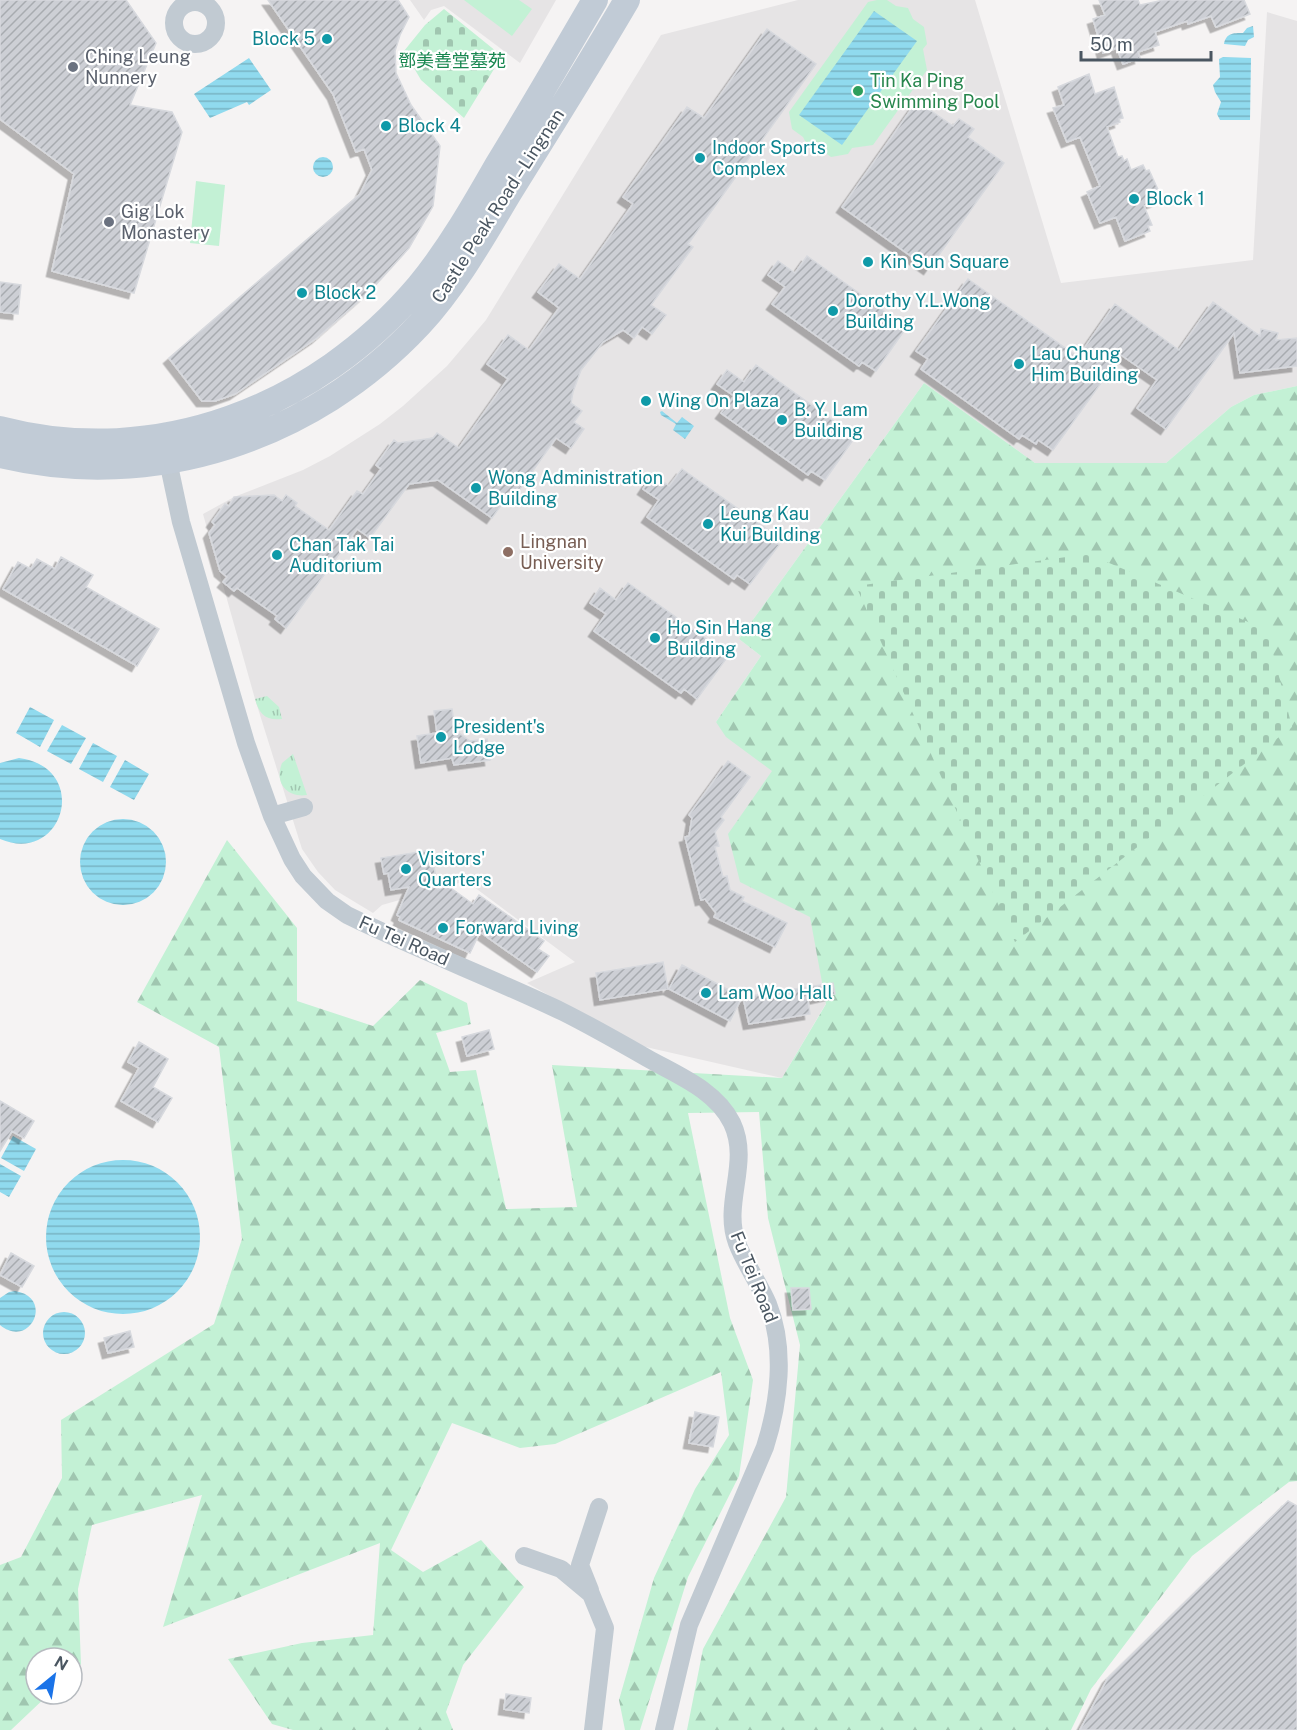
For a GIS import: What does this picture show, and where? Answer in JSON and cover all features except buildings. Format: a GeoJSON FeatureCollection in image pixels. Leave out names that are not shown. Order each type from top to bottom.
{"type":"FeatureCollection","features":[{"type":"Feature","properties":{"kind":"main road","name":"Castle Peak Road – Lingnan"},"geometry":{"type":"LineString","coordinates":[[0,429],[53,440],[84,442],[178,434],[239,417],[296,389],[326,371],[377,330],[400,307],[440,257],[461,227],[595,0]]}},
{"type":"Feature","properties":{"kind":"main road","name":"Castle Peak Road – Lingnan"},"geometry":{"type":"LineString","coordinates":[[0,455],[27,461],[85,467],[168,461],[235,445],[297,418],[363,375],[420,324],[440,301],[481,240],[627,0]]}},
{"type":"Feature","properties":{"kind":"street","name":"Fu Tei Road"},"geometry":{"type":"LineString","coordinates":[[168,461],[181,522],[243,732],[272,816],[292,859],[303,876],[318,893],[338,909],[363,923],[462,966],[589,1026],[699,1088],[716,1100],[731,1122],[739,1146],[740,1162],[732,1211],[733,1228],[738,1245],[764,1295],[772,1317],[777,1350],[778,1390],[774,1417],[765,1447],[689,1625],[664,1730]]}},
{"type":"Feature","properties":{"kind":"street"},"geometry":{"type":"LineString","coordinates":[[272,816],[304,807]]}},
{"type":"Feature","properties":{"kind":"street"},"geometry":{"type":"LineString","coordinates":[[593,1730],[605,1628],[579,1565],[599,1507]]}},
{"type":"Feature","properties":{"kind":"street"},"geometry":{"type":"LineString","coordinates":[[524,1556],[561,1569],[591,1594]]}},
{"type":"Feature","properties":{"kind":"shaded area"},"geometry":{"type":"Polygon","coordinates":[[[410,0],[556,0],[520,63],[444,6],[431,10],[424,20],[410,0]]]}},
{"type":"Feature","properties":{"kind":"shaded area","name":"Lingnan University"},"geometry":{"type":"Polygon","coordinates":[[[798,0],[975,0],[1061,283],[1253,260],[1267,12],[1297,21],[1297,386],[1254,395],[1231,407],[1166,463],[1035,463],[924,383],[739,639],[761,656],[716,722],[929,829],[782,1078],[637,1045],[527,983],[575,962],[466,881],[382,905],[373,913],[335,890],[318,872],[302,849],[255,699],[203,514],[234,497],[303,470],[330,456],[380,424],[447,366],[486,320],[661,35],[798,0]]]}},
{"type":"Feature","properties":{"kind":"green space"},"geometry":{"type":"Polygon","coordinates":[[[464,0],[519,0],[532,9],[512,36],[464,0]]]}},
{"type":"Feature","properties":{"kind":"green space","name":"Tin Ka Ping Swimming Pool"},"geometry":{"type":"Polygon","coordinates":[[[887,0],[896,6],[908,8],[913,19],[924,27],[927,44],[923,49],[927,70],[873,145],[852,148],[848,154],[831,157],[820,149],[808,147],[803,137],[792,129],[789,112],[868,2],[887,0]]]}},
{"type":"Feature","properties":{"kind":"green space","name":"鄧美善堂墓苑"},"geometry":{"type":"Polygon","coordinates":[[[444,9],[502,56],[464,118],[421,80],[404,51],[425,25],[444,9]]]}},
{"type":"Feature","properties":{"kind":"green space"},"geometry":{"type":"Polygon","coordinates":[[[196,181],[225,185],[219,246],[190,243],[196,181]]]}},
{"type":"Feature","properties":{"kind":"green space"},"geometry":{"type":"Polygon","coordinates":[[[924,383],[1035,463],[1166,463],[1231,407],[1254,395],[1297,386],[1297,1481],[1289,1482],[1192,1556],[1091,1689],[1071,1730],[687,1730],[703,1649],[786,1497],[800,1345],[768,1218],[759,1112],[688,1113],[730,1318],[753,1380],[739,1476],[688,1577],[640,1730],[625,1730],[619,1700],[654,1578],[695,1489],[729,1435],[721,1372],[555,1444],[520,1448],[452,1423],[391,1550],[423,1572],[481,1540],[524,1587],[463,1665],[446,1712],[453,1730],[293,1730],[272,1724],[228,1659],[302,1643],[373,1635],[380,1543],[163,1627],[202,1495],[92,1525],[78,1589],[80,1646],[24,1646],[24,1706],[36,1706],[11,1730],[0,1730],[0,1565],[21,1557],[62,1478],[61,1420],[214,1324],[242,1239],[219,1047],[137,1002],[227,840],[297,928],[297,1001],[373,1026],[420,980],[467,1003],[471,1024],[436,1033],[450,1072],[476,1070],[506,1209],[577,1207],[552,1065],[782,1078],[826,1004],[810,917],[740,882],[728,834],[772,771],[726,737],[716,722],[761,656],[739,639],[924,383]]]}},
{"type":"Feature","properties":{"kind":"green space"},"geometry":{"type":"Polygon","coordinates":[[[1088,554],[1267,630],[1292,727],[1015,942],[856,586],[1088,554]]]}},
{"type":"Feature","properties":{"kind":"green space"},"geometry":{"type":"Polygon","coordinates":[[[267,696],[279,707],[282,719],[267,718],[259,709],[255,699],[267,696]]]}},
{"type":"Feature","properties":{"kind":"green space"},"geometry":{"type":"Polygon","coordinates":[[[293,754],[307,795],[294,794],[284,788],[281,783],[282,763],[293,754]]]}},
{"type":"Feature","properties":{"kind":"water"},"geometry":{"type":"Polygon","coordinates":[[[874,11],[917,41],[842,145],[799,115],[874,11]]]}},
{"type":"Feature","properties":{"kind":"water"},"geometry":{"type":"Polygon","coordinates":[[[1253,26],[1254,37],[1248,40],[1245,46],[1224,44],[1228,36],[1243,33],[1247,28],[1253,26]]]}},
{"type":"Feature","properties":{"kind":"water"},"geometry":{"type":"Polygon","coordinates":[[[1223,57],[1251,58],[1250,120],[1220,120],[1217,114],[1221,102],[1213,85],[1220,77],[1219,59],[1223,57]]]}},
{"type":"Feature","properties":{"kind":"water"},"geometry":{"type":"Polygon","coordinates":[[[249,58],[271,90],[249,105],[247,102],[210,118],[194,94],[249,58]]]}},
{"type":"Feature","properties":{"kind":"water"},"geometry":{"type":"Polygon","coordinates":[[[323,157],[330,160],[333,167],[330,174],[323,177],[316,174],[313,167],[316,160],[323,157]]]}},
{"type":"Feature","properties":{"kind":"water"},"geometry":{"type":"Polygon","coordinates":[[[662,411],[677,423],[682,417],[694,426],[685,439],[673,430],[676,424],[661,415],[662,411]]]}},
{"type":"Feature","properties":{"kind":"water"},"geometry":{"type":"Polygon","coordinates":[[[30,707],[54,720],[40,747],[16,733],[30,707]]]}},
{"type":"Feature","properties":{"kind":"water"},"geometry":{"type":"Polygon","coordinates":[[[62,725],[86,738],[71,764],[47,751],[62,725]]]}},
{"type":"Feature","properties":{"kind":"water"},"geometry":{"type":"Polygon","coordinates":[[[93,743],[117,756],[103,782],[79,769],[93,743]]]}},
{"type":"Feature","properties":{"kind":"water"},"geometry":{"type":"Polygon","coordinates":[[[19,758],[42,765],[56,779],[62,795],[60,812],[53,828],[40,839],[22,844],[0,839],[0,763],[19,758]]]}},
{"type":"Feature","properties":{"kind":"water"},"geometry":{"type":"Polygon","coordinates":[[[125,760],[149,774],[134,800],[110,787],[125,760]]]}},
{"type":"Feature","properties":{"kind":"water"},"geometry":{"type":"Polygon","coordinates":[[[123,819],[147,826],[159,838],[166,862],[159,886],[147,898],[123,905],[99,898],[87,886],[80,862],[87,838],[99,826],[123,819]]]}},
{"type":"Feature","properties":{"kind":"water"},"geometry":{"type":"Polygon","coordinates":[[[13,1136],[36,1149],[24,1171],[1,1158],[13,1136]]]}},
{"type":"Feature","properties":{"kind":"water"},"geometry":{"type":"Polygon","coordinates":[[[123,1160],[152,1166],[166,1173],[177,1183],[187,1194],[194,1208],[200,1237],[194,1266],[187,1280],[177,1291],[166,1301],[152,1308],[123,1314],[94,1308],[80,1301],[69,1291],[59,1280],[52,1266],[46,1237],[52,1208],[59,1194],[69,1183],[80,1173],[94,1166],[123,1160]]]}},
{"type":"Feature","properties":{"kind":"water"},"geometry":{"type":"Polygon","coordinates":[[[0,1164],[21,1176],[9,1197],[0,1192],[0,1164]]]}},
{"type":"Feature","properties":{"kind":"water"},"geometry":{"type":"Polygon","coordinates":[[[15,1291],[27,1295],[34,1302],[36,1311],[34,1320],[21,1331],[11,1331],[0,1325],[0,1298],[15,1291]]]}},
{"type":"Feature","properties":{"kind":"water"},"geometry":{"type":"Polygon","coordinates":[[[64,1312],[79,1318],[85,1333],[79,1348],[64,1354],[49,1348],[43,1333],[49,1318],[64,1312]]]}},
{"type":"Feature","properties":{"kind":"place","name":"Block 5"},"geometry":{"type":"Point","coordinates":[327,39]}},
{"type":"Feature","properties":{"kind":"place","name":"Ching Leung Nunnery"},"geometry":{"type":"Point","coordinates":[73,67]}},
{"type":"Feature","properties":{"kind":"place","name":"Tin Ka Ping Swimming Pool"},"geometry":{"type":"Point","coordinates":[858,91]}},
{"type":"Feature","properties":{"kind":"place","name":"Block 4"},"geometry":{"type":"Point","coordinates":[386,126]}},
{"type":"Feature","properties":{"kind":"place","name":"Indoor Sports Complex"},"geometry":{"type":"Point","coordinates":[700,158]}},
{"type":"Feature","properties":{"kind":"place","name":"Block 1"},"geometry":{"type":"Point","coordinates":[1134,199]}},
{"type":"Feature","properties":{"kind":"place","name":"Gig Lok Monastery"},"geometry":{"type":"Point","coordinates":[109,222]}},
{"type":"Feature","properties":{"kind":"place","name":"Kin Sun Square"},"geometry":{"type":"Point","coordinates":[868,262]}},
{"type":"Feature","properties":{"kind":"place","name":"Block 2"},"geometry":{"type":"Point","coordinates":[302,293]}},
{"type":"Feature","properties":{"kind":"place","name":"Dorothy Y.L.Wong Building"},"geometry":{"type":"Point","coordinates":[833,311]}},
{"type":"Feature","properties":{"kind":"place","name":"Lau Chung Him Building"},"geometry":{"type":"Point","coordinates":[1019,364]}},
{"type":"Feature","properties":{"kind":"place","name":"Wing On Plaza"},"geometry":{"type":"Point","coordinates":[646,401]}},
{"type":"Feature","properties":{"kind":"place","name":"B. Y. Lam Building"},"geometry":{"type":"Point","coordinates":[782,420]}},
{"type":"Feature","properties":{"kind":"place","name":"Wong Administration Building"},"geometry":{"type":"Point","coordinates":[476,488]}},
{"type":"Feature","properties":{"kind":"place","name":"Leung Kau Kui Building"},"geometry":{"type":"Point","coordinates":[708,524]}},
{"type":"Feature","properties":{"kind":"place","name":"Lingnan University"},"geometry":{"type":"Point","coordinates":[508,552]}},
{"type":"Feature","properties":{"kind":"place","name":"Chan Tak Tai Auditorium"},"geometry":{"type":"Point","coordinates":[277,555]}},
{"type":"Feature","properties":{"kind":"place","name":"Ho Sin Hang Building"},"geometry":{"type":"Point","coordinates":[655,638]}},
{"type":"Feature","properties":{"kind":"place","name":"President's Lodge"},"geometry":{"type":"Point","coordinates":[441,737]}},
{"type":"Feature","properties":{"kind":"place","name":"Visitors' Quarters"},"geometry":{"type":"Point","coordinates":[406,869]}},
{"type":"Feature","properties":{"kind":"place","name":"Forward Living"},"geometry":{"type":"Point","coordinates":[443,928]}},
{"type":"Feature","properties":{"kind":"place","name":"Lam Woo Hall"},"geometry":{"type":"Point","coordinates":[706,993]}}]}
